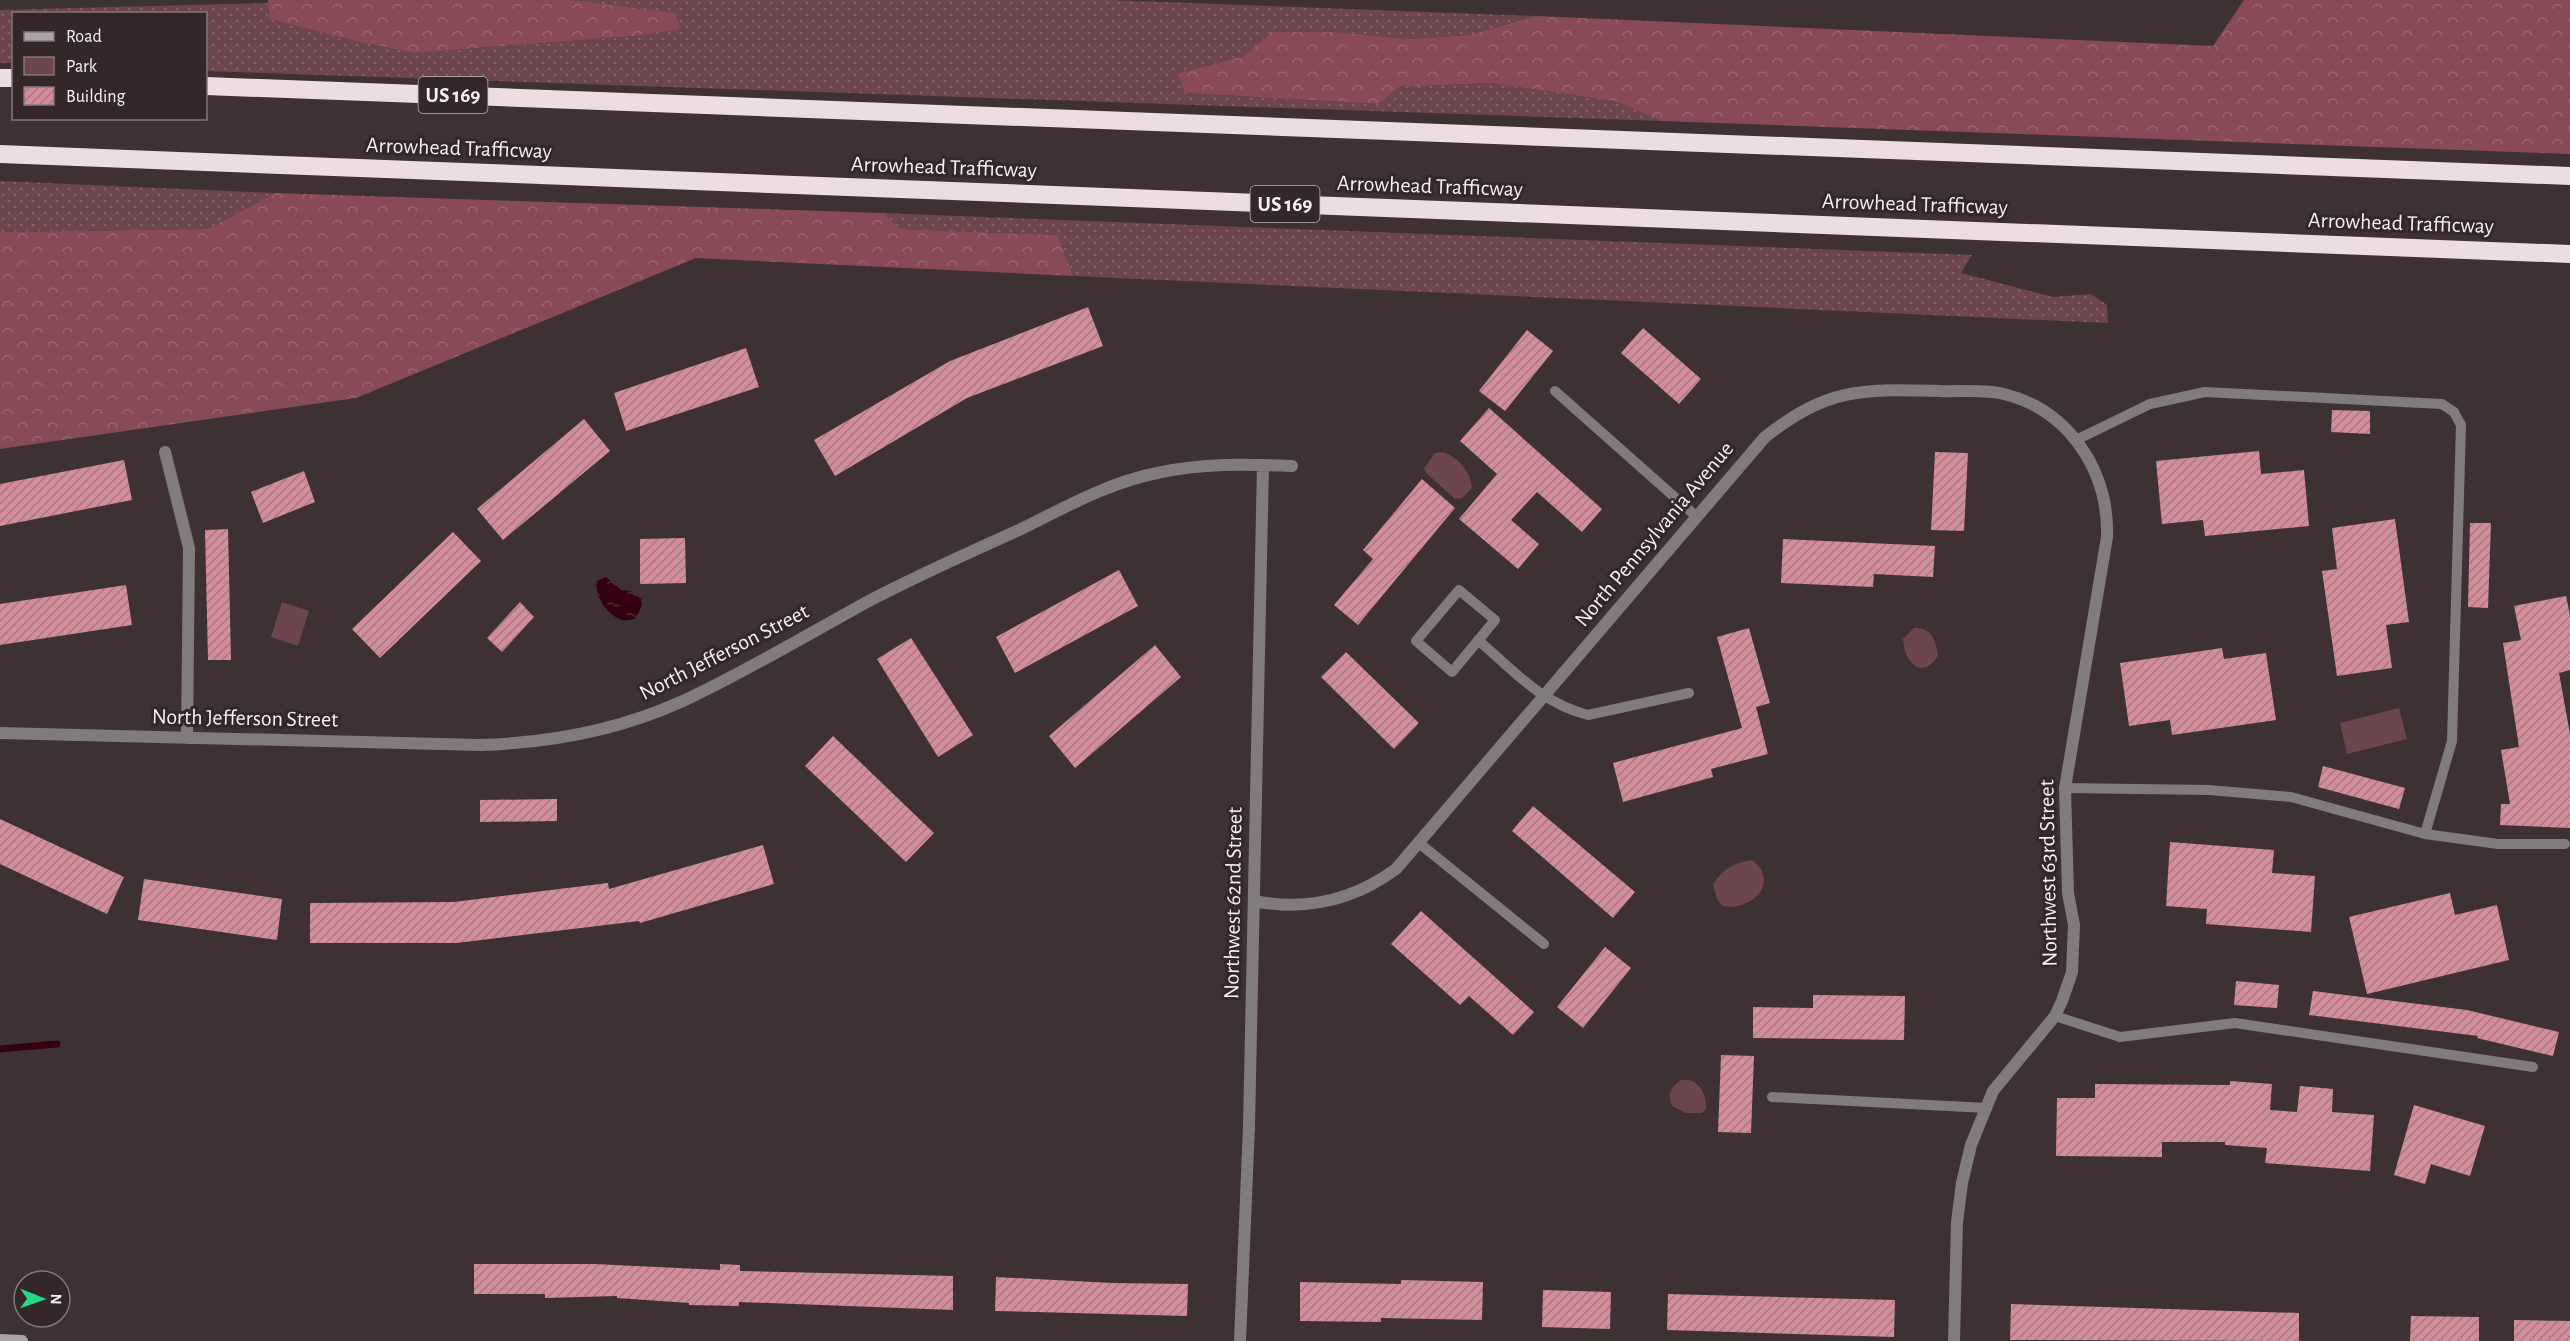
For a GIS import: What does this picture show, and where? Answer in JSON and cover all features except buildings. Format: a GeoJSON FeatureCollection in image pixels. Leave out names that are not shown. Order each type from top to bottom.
{"type":"FeatureCollection","features":[{"type":"Feature","properties":{"kind":"highway","name":"US 169"},"geometry":{"type":"LineString","coordinates":[[207,86],[2570,176]]}},
{"type":"Feature","properties":{"kind":"highway","name":"Arrowhead Trafficway"},"geometry":{"type":"LineString","coordinates":[[0,154],[2570,254]]}},
{"type":"Feature","properties":{"kind":"street","name":"North Pennsylvania Avenue"},"geometry":{"type":"LineString","coordinates":[[1254,901],[1304,906],[1353,894],[1396,868],[1765,437],[1789,418],[1816,403],[1845,394],[1875,389],[2000,393],[2030,403],[2045,411],[2078,439],[2102,488],[2108,520]]}},
{"type":"Feature","properties":{"kind":"street"},"geometry":{"type":"LineString","coordinates":[[165,452],[189,548],[187,738]]}},
{"type":"Feature","properties":{"kind":"street","name":"Northwest 62nd Street"},"geometry":{"type":"LineString","coordinates":[[1240,1341],[1249,1126],[1263,465]]}},
{"type":"Feature","properties":{"kind":"street","name":"North Jefferson Street"},"geometry":{"type":"LineString","coordinates":[[0,733],[480,745],[515,744],[585,734],[635,719],[684,700],[890,590],[1027,526],[1080,498],[1118,483],[1196,466],[1292,466]]}},
{"type":"Feature","properties":{"kind":"street","name":"Northwest 63rd Street"},"geometry":{"type":"LineString","coordinates":[[1954,1341],[1957,1222],[1962,1183],[1971,1145],[1993,1091],[2055,1016],[2066,991],[2074,956],[2074,925],[2068,893],[2065,788],[2108,520]]}},
{"type":"Feature","properties":{"kind":"street"},"geometry":{"type":"LineString","coordinates":[[0,1340],[22,1341]]}},
{"type":"Feature","properties":{"kind":"lane"},"geometry":{"type":"LineString","coordinates":[[1555,391],[1697,517]]}},
{"type":"Feature","properties":{"kind":"lane"},"geometry":{"type":"LineString","coordinates":[[2078,439],[2150,404],[2205,392],[2442,404],[2454,412],[2461,425],[2452,741],[2425,834]]}},
{"type":"Feature","properties":{"kind":"lane"},"geometry":{"type":"LineString","coordinates":[[1459,590],[1495,621],[1478,640],[1452,672],[1416,641],[1459,590]]}},
{"type":"Feature","properties":{"kind":"lane"},"geometry":{"type":"LineString","coordinates":[[1478,640],[1543,697],[1588,715],[1689,693]]}},
{"type":"Feature","properties":{"kind":"lane"},"geometry":{"type":"LineString","coordinates":[[2065,788],[2209,790],[2291,796],[2425,834],[2498,844],[2565,844]]}},
{"type":"Feature","properties":{"kind":"lane"},"geometry":{"type":"LineString","coordinates":[[1419,843],[1545,944]]}},
{"type":"Feature","properties":{"kind":"lane"},"geometry":{"type":"LineString","coordinates":[[2055,1016],[2120,1036],[2235,1023],[2533,1067]]}},
{"type":"Feature","properties":{"kind":"lane"},"geometry":{"type":"LineString","coordinates":[[1772,1097],[1987,1108]]}},
{"type":"Feature","properties":{"kind":"green space"},"geometry":{"type":"Polygon","coordinates":[[[268,0],[569,0],[675,13],[680,29],[634,36],[414,53],[346,39],[269,19],[268,0]]]}},
{"type":"Feature","properties":{"kind":"green space"},"geometry":{"type":"Polygon","coordinates":[[[569,0],[1109,0],[1536,16],[1469,35],[1409,39],[1335,32],[1271,32],[1244,56],[1178,73],[1186,93],[1379,104],[1399,87],[1492,83],[1618,102],[1661,121],[207,71],[207,12],[12,12],[12,63],[0,63],[0,10],[268,3],[269,19],[346,39],[414,53],[634,36],[679,28],[569,0]]]}},
{"type":"Feature","properties":{"kind":"green space"},"geometry":{"type":"Polygon","coordinates":[[[2244,0],[2570,0],[2570,154],[1661,121],[1618,102],[1492,83],[1399,87],[1379,104],[1185,93],[1178,73],[1244,56],[1271,32],[1335,32],[1409,39],[1469,35],[1536,16],[2213,46],[2244,0]]]}},
{"type":"Feature","properties":{"kind":"green space"},"geometry":{"type":"Polygon","coordinates":[[[0,181],[275,193],[208,229],[0,232],[0,181]]]}},
{"type":"Feature","properties":{"kind":"green space"},"geometry":{"type":"Polygon","coordinates":[[[275,193],[883,213],[901,229],[1058,235],[1073,276],[696,258],[356,398],[0,449],[0,232],[208,229],[275,193]]]}},
{"type":"Feature","properties":{"kind":"green space"},"geometry":{"type":"Polygon","coordinates":[[[883,213],[1972,255],[1961,273],[2053,297],[2091,294],[2107,305],[2108,323],[1073,276],[1058,235],[901,229],[883,213]]]}},
{"type":"Feature","properties":{"kind":"green space"},"geometry":{"type":"Polygon","coordinates":[[[1443,452],[1459,461],[1469,476],[1472,488],[1461,499],[1454,498],[1426,473],[1424,468],[1435,453],[1443,452]]]}},
{"type":"Feature","properties":{"kind":"green space"},"geometry":{"type":"Polygon","coordinates":[[[282,602],[309,611],[298,646],[271,637],[282,602]]]}},
{"type":"Feature","properties":{"kind":"green space"},"geometry":{"type":"Polygon","coordinates":[[[1914,628],[1929,632],[1936,645],[1938,656],[1932,664],[1926,667],[1914,666],[1906,655],[1903,639],[1914,628]]]}},
{"type":"Feature","properties":{"kind":"green space"},"geometry":{"type":"Polygon","coordinates":[[[2399,708],[2407,739],[2347,754],[2340,723],[2399,708]]]}},
{"type":"Feature","properties":{"kind":"green space"},"geometry":{"type":"Polygon","coordinates":[[[1752,860],[1764,878],[1759,894],[1743,905],[1722,906],[1717,899],[1713,885],[1716,880],[1729,868],[1752,860]]]}},
{"type":"Feature","properties":{"kind":"green space"},"geometry":{"type":"Polygon","coordinates":[[[1681,1080],[1692,1081],[1703,1092],[1706,1109],[1702,1113],[1686,1113],[1672,1106],[1671,1091],[1681,1080]]]}},
{"type":"Feature","properties":{"kind":"water"},"geometry":{"type":"Polygon","coordinates":[[[606,577],[621,590],[630,591],[641,599],[642,605],[636,618],[621,620],[608,611],[597,588],[597,581],[606,577]]]}},
{"type":"Feature","properties":{"kind":"waterway"},"geometry":{"type":"LineString","coordinates":[[0,1049],[57,1044]]}}]}
